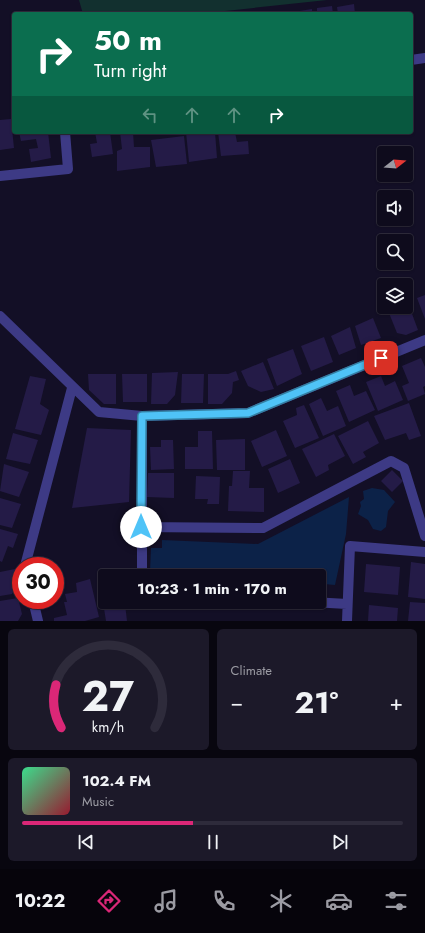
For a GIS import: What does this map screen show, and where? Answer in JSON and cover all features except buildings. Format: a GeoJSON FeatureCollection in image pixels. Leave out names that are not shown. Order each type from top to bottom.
{"type":"FeatureCollection","features":[{"type":"Feature","properties":{"kind":"street"},"geometry":{"type":"LineString","coordinates":[[413,60],[425,58]]}},
{"type":"Feature","properties":{"kind":"street"},"geometry":{"type":"LineString","coordinates":[[0,176],[68,169],[65,134]]}},
{"type":"Feature","properties":{"kind":"street"},"geometry":{"type":"LineString","coordinates":[[0,316],[72,388],[99,412],[142,416],[248,413],[425,340]]}},
{"type":"Feature","properties":{"kind":"street"},"geometry":{"type":"LineString","coordinates":[[28,557],[72,388]]}},
{"type":"Feature","properties":{"kind":"street"},"geometry":{"type":"LineString","coordinates":[[142,416],[142,569]]}},
{"type":"Feature","properties":{"kind":"street"},"geometry":{"type":"LineString","coordinates":[[141,527],[263,528],[391,461],[404,468],[425,536]]}},
{"type":"Feature","properties":{"kind":"street"},"geometry":{"type":"LineString","coordinates":[[347,621],[350,546],[425,552]]}},
{"type":"Feature","properties":{"kind":"street"},"geometry":{"type":"LineString","coordinates":[[326,603],[348,604]]}},
{"type":"Feature","properties":{"kind":"street"},"geometry":{"type":"LineString","coordinates":[[35,609],[38,621]]}},
{"type":"Feature","properties":{"kind":"green space"},"geometry":{"type":"Polygon","coordinates":[[[79,0],[327,0],[216,12],[82,12],[79,0]]]}},
{"type":"Feature","properties":{"kind":"water"},"geometry":{"type":"Polygon","coordinates":[[[372,488],[384,490],[395,502],[388,511],[386,527],[381,531],[373,529],[368,520],[358,514],[361,506],[360,502],[364,499],[363,491],[372,488]]]}},
{"type":"Feature","properties":{"kind":"water"},"geometry":{"type":"Polygon","coordinates":[[[349,497],[346,534],[335,585],[326,584],[326,569],[150,569],[151,548],[162,548],[162,540],[258,544],[349,497]]]}},
{"type":"Feature","properties":{"kind":"route"},"geometry":{"type":"LineString","coordinates":[[141,527],[142,416],[248,413],[381,358]]}}]}
